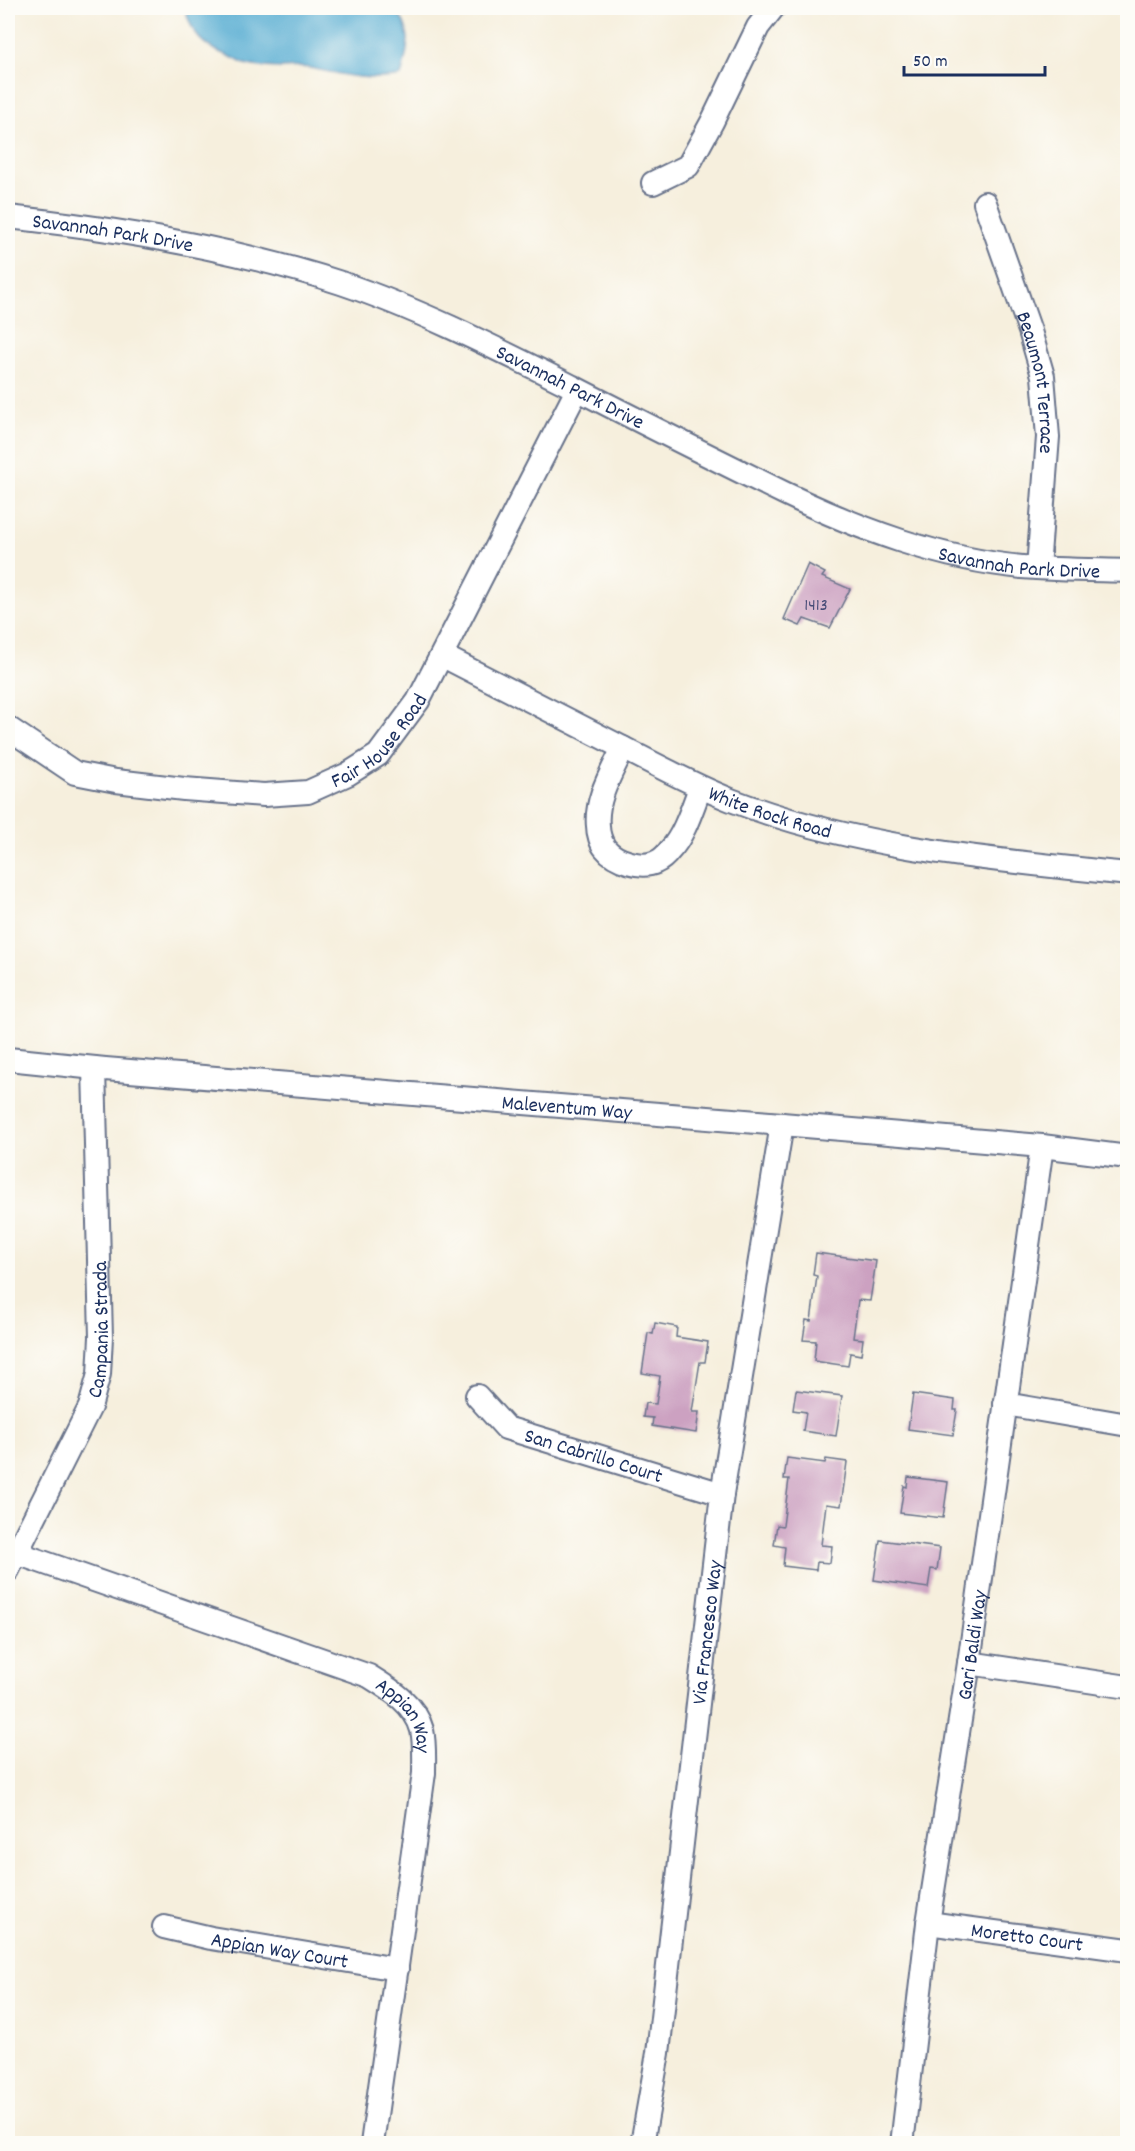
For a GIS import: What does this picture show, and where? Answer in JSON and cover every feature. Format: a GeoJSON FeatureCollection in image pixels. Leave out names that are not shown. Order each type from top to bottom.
{"type":"FeatureCollection","features":[{"type":"Feature","properties":{"kind":"street"},"geometry":{"type":"LineString","coordinates":[[653,183],[688,165],[712,122],[758,27],[762,11]]}},
{"type":"Feature","properties":{"kind":"street","name":"Beaumont Terrace"},"geometry":{"type":"LineString","coordinates":[[985,203],[1030,331],[1043,376],[1048,437],[1038,568]]}},
{"type":"Feature","properties":{"kind":"street","name":"Savannah Park Drive"},"geometry":{"type":"LineString","coordinates":[[8,217],[175,240],[289,267],[343,284],[444,323],[838,519],[897,540],[955,556],[1021,567],[1128,571]]}},
{"type":"Feature","properties":{"kind":"street","name":"Fair House Road"},"geometry":{"type":"LineString","coordinates":[[8,728],[75,773],[184,789],[264,795],[308,792],[348,774],[378,755],[418,701],[578,390]]}},
{"type":"Feature","properties":{"kind":"street","name":"White Rock Road"},"geometry":{"type":"LineString","coordinates":[[443,656],[700,788],[811,827],[906,848],[1128,874]]}},
{"type":"Feature","properties":{"kind":"street"},"geometry":{"type":"LineString","coordinates":[[623,748],[605,787],[599,806],[598,826],[606,849],[625,862],[641,866],[656,862],[672,849],[700,788]]}},
{"type":"Feature","properties":{"kind":"street","name":"Maleventum Way"},"geometry":{"type":"LineString","coordinates":[[8,1059],[1042,1146],[1128,1157]]}},
{"type":"Feature","properties":{"kind":"street","name":"Campania Strada"},"geometry":{"type":"LineString","coordinates":[[10,1557],[90,1407],[99,1374],[102,1337],[94,1068]]}},
{"type":"Feature","properties":{"kind":"street","name":"Via Francesco Way"},"geometry":{"type":"LineString","coordinates":[[642,2144],[658,2053],[722,1494],[782,1124]]}},
{"type":"Feature","properties":{"kind":"street","name":"Gari Baldi Way"},"geometry":{"type":"LineString","coordinates":[[902,2144],[928,1923],[969,1663],[1042,1146]]}},
{"type":"Feature","properties":{"kind":"street","name":"San Cabrillo Court"},"geometry":{"type":"LineString","coordinates":[[477,1396],[506,1428],[722,1494]]}},
{"type":"Feature","properties":{"kind":"street"},"geometry":{"type":"LineString","coordinates":[[1005,1404],[1128,1425]]}},
{"type":"Feature","properties":{"kind":"street","name":"Appian Way"},"geometry":{"type":"LineString","coordinates":[[10,1557],[369,1676],[403,1699],[414,1714],[422,1729],[424,1773],[372,2144]]}},
{"type":"Feature","properties":{"kind":"street"},"geometry":{"type":"LineString","coordinates":[[969,1663],[1128,1687]]}},
{"type":"Feature","properties":{"kind":"street","name":"Moretto Court"},"geometry":{"type":"LineString","coordinates":[[928,1923],[1128,1950]]}},
{"type":"Feature","properties":{"kind":"street","name":"Appian Way Court"},"geometry":{"type":"LineString","coordinates":[[164,1927],[397,1969]]}},
{"type":"Feature","properties":{"kind":"water"},"geometry":{"type":"Polygon","coordinates":[[[185,8],[393,8],[405,24],[408,40],[401,76],[366,78],[307,67],[282,68],[245,64],[205,44],[191,25],[185,8]]]}},
{"type":"Feature","properties":{"kind":"building"},"geometry":{"type":"Polygon","coordinates":[[[808,564],[825,573],[822,577],[850,589],[830,628],[804,619],[800,626],[784,619],[808,564]]]}},
{"type":"Feature","properties":{"kind":"building"},"geometry":{"type":"Polygon","coordinates":[[[816,1253],[876,1261],[870,1301],[858,1300],[853,1338],[863,1339],[861,1355],[850,1353],[848,1366],[814,1361],[816,1341],[803,1340],[806,1320],[811,1321],[817,1276],[813,1275],[816,1253]]]}},
{"type":"Feature","properties":{"kind":"building"},"geometry":{"type":"Polygon","coordinates":[[[655,1323],[677,1327],[676,1337],[708,1342],[705,1362],[700,1362],[692,1412],[699,1412],[696,1433],[652,1426],[653,1418],[643,1417],[645,1403],[656,1404],[660,1376],[642,1373],[648,1333],[653,1334],[655,1323]]]}},
{"type":"Feature","properties":{"kind":"building"},"geometry":{"type":"Polygon","coordinates":[[[796,1390],[842,1396],[836,1436],[803,1431],[806,1412],[793,1410],[796,1390]]]}},
{"type":"Feature","properties":{"kind":"building"},"geometry":{"type":"Polygon","coordinates":[[[913,1394],[955,1400],[954,1410],[957,1410],[953,1435],[908,1429],[913,1394]]]}},
{"type":"Feature","properties":{"kind":"building"},"geometry":{"type":"Polygon","coordinates":[[[787,1458],[825,1463],[826,1459],[847,1462],[841,1506],[826,1504],[821,1545],[832,1546],[830,1563],[817,1562],[816,1570],[783,1566],[785,1547],[774,1545],[777,1525],[783,1526],[789,1479],[784,1479],[787,1458]]]}},
{"type":"Feature","properties":{"kind":"building"},"geometry":{"type":"Polygon","coordinates":[[[908,1477],[948,1482],[943,1518],[900,1513],[904,1486],[907,1487],[908,1477]]]}},
{"type":"Feature","properties":{"kind":"building"},"geometry":{"type":"Polygon","coordinates":[[[880,1540],[940,1548],[937,1570],[931,1569],[928,1588],[874,1580],[880,1540]]]}}]}
